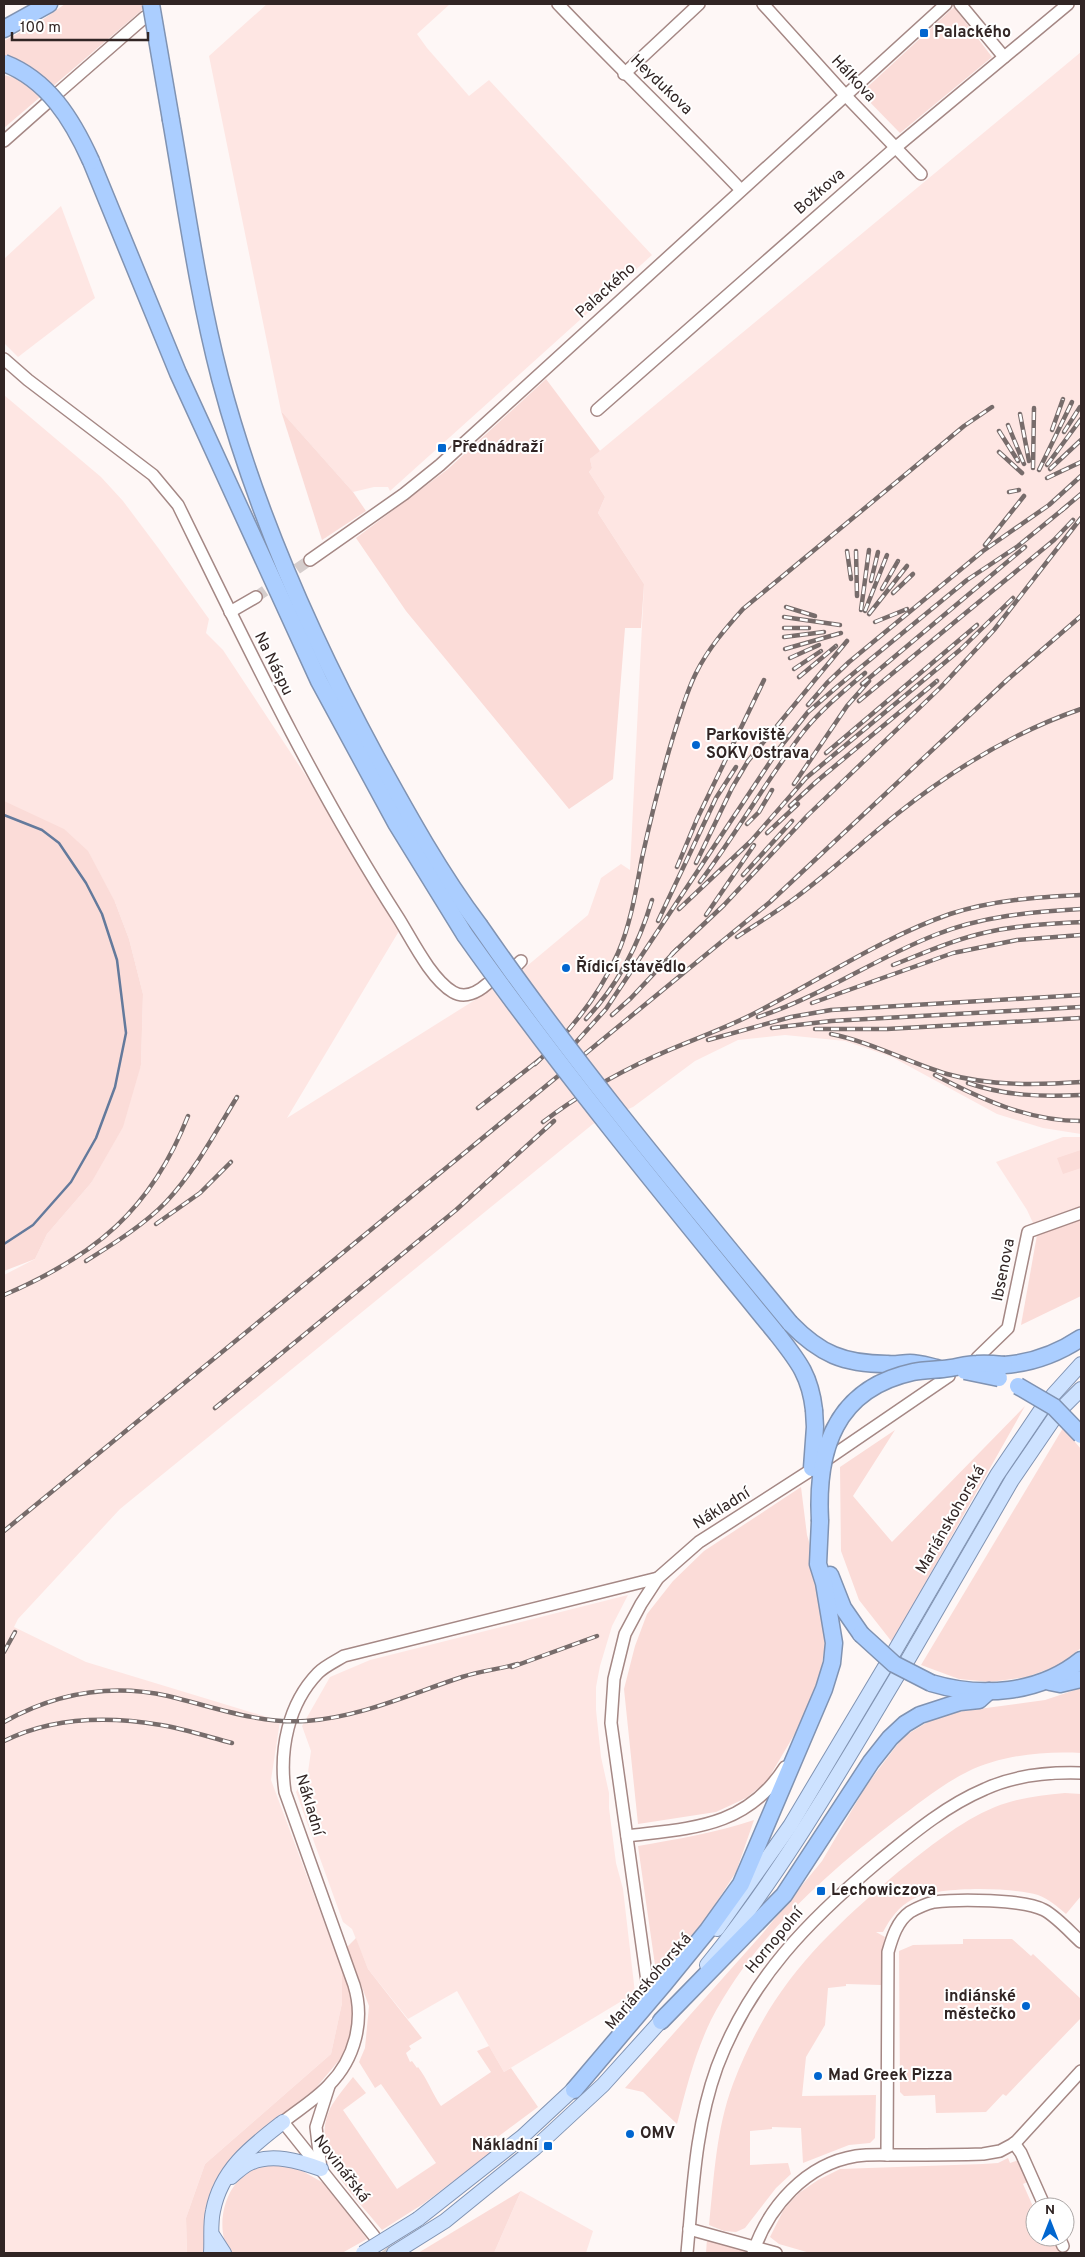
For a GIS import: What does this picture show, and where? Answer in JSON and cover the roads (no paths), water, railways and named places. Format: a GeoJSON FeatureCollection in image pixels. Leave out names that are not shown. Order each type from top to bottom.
{"type":"FeatureCollection","features":[{"type":"Feature","properties":{"kind":"highway"},"geometry":{"type":"LineString","coordinates":[[4,28],[49,4]]}},
{"type":"Feature","properties":{"kind":"highway"},"geometry":{"type":"LineString","coordinates":[[154,7],[171,120],[201,293],[216,364],[237,435],[274,544],[312,630],[358,724],[435,859],[527,994],[627,1125],[804,1338],[822,1351],[843,1359],[888,1364],[912,1363],[946,1372]]}},
{"type":"Feature","properties":{"kind":"highway"},"geometry":{"type":"LineString","coordinates":[[4,63],[27,75],[55,99],[75,129],[91,161],[178,373],[319,681],[396,823],[465,935],[548,1050],[619,1141],[777,1334],[802,1369],[812,1389],[814,1410],[815,1444],[811,1479],[832,1581],[844,1608],[861,1634],[894,1664],[931,1683],[951,1689],[982,1694]]}},
{"type":"Feature","properties":{"kind":"highway"},"geometry":{"type":"LineString","coordinates":[[574,2090],[663,1986],[708,1930],[741,1884],[824,1689],[833,1654],[831,1624],[818,1564],[819,1480],[824,1453],[829,1439],[845,1414],[864,1394],[889,1380],[915,1371],[1002,1372],[1060,1352],[1081,1338]]}},
{"type":"Feature","properties":{"kind":"highway"},"geometry":{"type":"LineString","coordinates":[[1002,1372],[1018,1386],[1054,1407],[1081,1436]]}},
{"type":"Feature","properties":{"kind":"highway"},"geometry":{"type":"LineString","coordinates":[[661,2021],[784,1895],[871,1762],[890,1738],[905,1724],[920,1715],[982,1694],[1038,1683],[1060,1674],[1081,1660]]}},
{"type":"Feature","properties":{"kind":"highway"},"geometry":{"type":"LineString","coordinates":[[1038,1683],[1060,1684],[1081,1679]]}},
{"type":"Feature","properties":{"kind":"main road"},"geometry":{"type":"LineString","coordinates":[[1053,1395],[1081,1364]]}},
{"type":"Feature","properties":{"kind":"main road"},"geometry":{"type":"LineString","coordinates":[[1065,1405],[1081,1389]]}},
{"type":"Feature","properties":{"kind":"main road","name":"Mariánskohorská"},"geometry":{"type":"LineString","coordinates":[[363,2253],[418,2219],[522,2137],[574,2090],[655,2006],[730,1913],[790,1826],[997,1475],[1043,1407]]}},
{"type":"Feature","properties":{"kind":"main road","name":"Mariánskohorská"},"geometry":{"type":"LineString","coordinates":[[394,2253],[445,2220],[535,2148],[603,2085],[661,2021],[747,1916],[823,1801],[1012,1480],[1055,1416]]}},
{"type":"Feature","properties":{"kind":"main road"},"geometry":{"type":"LineString","coordinates":[[211,2253],[213,2212],[222,2184],[244,2153],[283,2122]]}},
{"type":"Feature","properties":{"kind":"main road"},"geometry":{"type":"LineString","coordinates":[[222,2184],[247,2165],[262,2160],[296,2160],[321,2169]]}},
{"type":"Feature","properties":{"kind":"main road"},"geometry":{"type":"LineString","coordinates":[[212,2236],[224,2253]]}},
{"type":"Feature","properties":{"kind":"street","name":"Heydukova"},"geometry":{"type":"LineString","coordinates":[[558,4],[624,74],[670,116],[741,190]]}},
{"type":"Feature","properties":{"kind":"street"},"geometry":{"type":"LineString","coordinates":[[624,74],[699,4]]}},
{"type":"Feature","properties":{"kind":"street","name":"Hálkova"},"geometry":{"type":"LineString","coordinates":[[763,4],[846,96],[921,174]]}},
{"type":"Feature","properties":{"kind":"street","name":"Palackého"},"geometry":{"type":"LineString","coordinates":[[310,560],[404,494],[440,465],[946,4]]}},
{"type":"Feature","properties":{"kind":"street"},"geometry":{"type":"LineString","coordinates":[[960,4],[1004,57]]}},
{"type":"Feature","properties":{"kind":"street","name":"Božkova"},"geometry":{"type":"LineString","coordinates":[[597,410],[896,148],[1068,4]]}},
{"type":"Feature","properties":{"kind":"street"},"geometry":{"type":"LineString","coordinates":[[59,92],[154,7]]}},
{"type":"Feature","properties":{"kind":"street"},"geometry":{"type":"LineString","coordinates":[[4,141],[48,102]]}},
{"type":"Feature","properties":{"kind":"street","name":"Na Náspu"},"geometry":{"type":"LineString","coordinates":[[4,358],[28,380],[153,475],[165,488],[178,505],[271,697],[330,807],[428,965],[453,992],[464,994],[476,992],[487,984]]}},
{"type":"Feature","properties":{"kind":"street"},"geometry":{"type":"LineString","coordinates":[[230,612],[256,597]]}},
{"type":"Feature","properties":{"kind":"street","name":"Ibsenova"},"geometry":{"type":"LineString","coordinates":[[977,1358],[1008,1328],[1028,1232],[1081,1213]]}},
{"type":"Feature","properties":{"kind":"street"},"geometry":{"type":"LineString","coordinates":[[829,1458],[946,1372]]}},
{"type":"Feature","properties":{"kind":"street","name":"Nákladní"},"geometry":{"type":"LineString","coordinates":[[647,1981],[611,1723],[614,1679],[625,1634],[658,1578],[699,1542],[808,1472]]}},
{"type":"Feature","properties":{"kind":"street","name":"Nákladní"},"geometry":{"type":"LineString","coordinates":[[283,2122],[329,2086],[348,2059],[357,2031],[359,2009],[354,1985],[285,1792],[282,1768],[284,1743],[291,1718],[308,1685],[319,1671],[344,1656],[658,1578]]}},
{"type":"Feature","properties":{"kind":"street"},"geometry":{"type":"LineString","coordinates":[[627,1836],[686,1829],[720,1821],[744,1811],[778,1778],[800,1742]]}},
{"type":"Feature","properties":{"kind":"street","name":"Hornopolní"},"geometry":{"type":"LineString","coordinates":[[687,2253],[696,2151],[702,2116],[717,2066],[746,2004],[770,1968],[792,1941],[832,1902],[898,1845],[957,1802],[986,1788],[1025,1776],[1052,1773],[1081,1773]]}},
{"type":"Feature","properties":{"kind":"street"},"geometry":{"type":"LineString","coordinates":[[887,2155],[888,1952],[899,1924],[908,1913],[921,1906],[935,1902],[1002,1901],[1020,1903],[1046,1910],[1081,1942]]}},
{"type":"Feature","properties":{"kind":"street"},"geometry":{"type":"LineString","coordinates":[[754,2250],[774,2210],[786,2195],[812,2175],[843,2159],[857,2156],[983,2154],[1000,2151],[1014,2143],[1081,2071]]}},
{"type":"Feature","properties":{"kind":"street"},"geometry":{"type":"LineString","coordinates":[[321,2169],[316,2127],[329,2086]]}},
{"type":"Feature","properties":{"kind":"street","name":"Novinářská"},"geometry":{"type":"LineString","coordinates":[[283,2122],[374,2236]]}},
{"type":"Feature","properties":{"kind":"street"},"geometry":{"type":"LineString","coordinates":[[1014,2143],[1021,2153],[1041,2197]]}},
{"type":"Feature","properties":{"kind":"street"},"geometry":{"type":"LineString","coordinates":[[689,2229],[754,2250],[776,2253]]}},
{"type":"Feature","properties":{"kind":"waterway"},"geometry":{"type":"LineString","coordinates":[[4,815],[42,830],[59,843],[86,883],[102,914],[117,960],[126,1033],[115,1087],[96,1138],[71,1182],[33,1225],[4,1244]]}},
{"type":"Feature","properties":{"kind":"tunnel"},"geometry":{"type":"LineString","coordinates":[[256,597],[310,560]]}},
{"type":"Feature","properties":{"kind":"tunnel"},"geometry":{"type":"LineString","coordinates":[[374,2237],[387,2253]]}},
{"type":"Feature","properties":{"kind":"railway"},"geometry":{"type":"LineString","coordinates":[[1052,430],[1063,399]]}},
{"type":"Feature","properties":{"kind":"railway"},"geometry":{"type":"LineString","coordinates":[[1039,470],[1072,402]]}},
{"type":"Feature","properties":{"kind":"railway"},"geometry":{"type":"LineString","coordinates":[[535,1064],[560,1040],[582,1013],[602,984],[623,942],[630,918],[649,827],[673,737],[692,681],[711,647],[743,609],[964,426],[992,407]]}},
{"type":"Feature","properties":{"kind":"railway"},"geometry":{"type":"LineString","coordinates":[[1064,432],[1080,407]]}},
{"type":"Feature","properties":{"kind":"railway"},"geometry":{"type":"LineString","coordinates":[[1033,468],[1034,408]]}},
{"type":"Feature","properties":{"kind":"railway"},"geometry":{"type":"LineString","coordinates":[[1020,414],[1029,461]]}},
{"type":"Feature","properties":{"kind":"railway"},"geometry":{"type":"LineString","coordinates":[[1047,465],[1081,419]]}},
{"type":"Feature","properties":{"kind":"railway"},"geometry":{"type":"LineString","coordinates":[[1008,425],[1024,464]]}},
{"type":"Feature","properties":{"kind":"railway"},"geometry":{"type":"LineString","coordinates":[[999,431],[1018,461]]}},
{"type":"Feature","properties":{"kind":"railway"},"geometry":{"type":"LineString","coordinates":[[1050,469],[1081,440]]}},
{"type":"Feature","properties":{"kind":"railway"},"geometry":{"type":"LineString","coordinates":[[999,452],[1022,473]]}},
{"type":"Feature","properties":{"kind":"railway"},"geometry":{"type":"LineString","coordinates":[[1047,478],[1081,462]]}},
{"type":"Feature","properties":{"kind":"railway"},"geometry":{"type":"LineString","coordinates":[[808,705],[849,662],[983,551],[1049,505],[1081,476]]}},
{"type":"Feature","properties":{"kind":"railway"},"geometry":{"type":"LineString","coordinates":[[1009,492],[1019,490]]}},
{"type":"Feature","properties":{"kind":"railway"},"geometry":{"type":"LineString","coordinates":[[1062,510],[1081,494]]}},
{"type":"Feature","properties":{"kind":"railway"},"geometry":{"type":"LineString","coordinates":[[985,545],[1024,496]]}},
{"type":"Feature","properties":{"kind":"railway"},"geometry":{"type":"LineString","coordinates":[[568,1051],[606,1009],[778,750],[808,712],[967,580],[1018,546],[1067,506]]}},
{"type":"Feature","properties":{"kind":"railway"},"geometry":{"type":"LineString","coordinates":[[672,954],[724,905],[808,815],[941,687],[994,630],[1081,518]]}},
{"type":"Feature","properties":{"kind":"railway"},"geometry":{"type":"LineString","coordinates":[[859,701],[1054,540],[1073,520]]}},
{"type":"Feature","properties":{"kind":"railway"},"geometry":{"type":"LineString","coordinates":[[862,684],[1025,547]]}},
{"type":"Feature","properties":{"kind":"railway"},"geometry":{"type":"LineString","coordinates":[[861,610],[869,550]]}},
{"type":"Feature","properties":{"kind":"railway"},"geometry":{"type":"LineString","coordinates":[[847,551],[851,579]]}},
{"type":"Feature","properties":{"kind":"railway"},"geometry":{"type":"LineString","coordinates":[[856,551],[857,596]]}},
{"type":"Feature","properties":{"kind":"railway"},"geometry":{"type":"LineString","coordinates":[[871,581],[878,552]]}},
{"type":"Feature","properties":{"kind":"railway"},"geometry":{"type":"LineString","coordinates":[[865,611],[887,555]]}},
{"type":"Feature","properties":{"kind":"railway"},"geometry":{"type":"LineString","coordinates":[[882,589],[898,561]]}},
{"type":"Feature","properties":{"kind":"railway"},"geometry":{"type":"LineString","coordinates":[[869,614],[907,566]]}},
{"type":"Feature","properties":{"kind":"railway"},"geometry":{"type":"LineString","coordinates":[[893,593],[913,574]]}},
{"type":"Feature","properties":{"kind":"railway"},"geometry":{"type":"LineString","coordinates":[[679,909],[751,841],[806,778],[961,649],[1013,598]]}},
{"type":"Feature","properties":{"kind":"railway"},"geometry":{"type":"LineString","coordinates":[[786,607],[815,616]]}},
{"type":"Feature","properties":{"kind":"railway"},"geometry":{"type":"LineString","coordinates":[[875,622],[907,609]]}},
{"type":"Feature","properties":{"kind":"railway"},"geometry":{"type":"LineString","coordinates":[[4,1531],[770,902],[1007,680],[1081,616]]}},
{"type":"Feature","properties":{"kind":"railway"},"geometry":{"type":"LineString","coordinates":[[784,617],[840,625]]}},
{"type":"Feature","properties":{"kind":"railway"},"geometry":{"type":"LineString","coordinates":[[826,753],[977,625]]}},
{"type":"Feature","properties":{"kind":"railway"},"geometry":{"type":"LineString","coordinates":[[784,628],[809,628]]}},
{"type":"Feature","properties":{"kind":"railway"},"geometry":{"type":"LineString","coordinates":[[784,637],[824,632]]}},
{"type":"Feature","properties":{"kind":"railway"},"geometry":{"type":"LineString","coordinates":[[785,649],[841,633]]}},
{"type":"Feature","properties":{"kind":"railway"},"geometry":{"type":"LineString","coordinates":[[696,863],[732,788],[748,761],[847,641]]}},
{"type":"Feature","properties":{"kind":"railway"},"geometry":{"type":"LineString","coordinates":[[790,658],[819,645]]}},
{"type":"Feature","properties":{"kind":"railway"},"geometry":{"type":"LineString","coordinates":[[799,677],[836,646]]}},
{"type":"Feature","properties":{"kind":"railway"},"geometry":{"type":"LineString","coordinates":[[794,669],[821,651]]}},
{"type":"Feature","properties":{"kind":"railway"},"geometry":{"type":"LineString","coordinates":[[700,882],[804,731],[841,693],[865,673]]}},
{"type":"Feature","properties":{"kind":"railway"},"geometry":{"type":"LineString","coordinates":[[677,867],[697,819],[764,680]]}},
{"type":"Feature","properties":{"kind":"railway"},"geometry":{"type":"LineString","coordinates":[[794,784],[847,706],[869,681]]}},
{"type":"Feature","properties":{"kind":"railway"},"geometry":{"type":"LineString","coordinates":[[790,806],[817,781],[937,681]]}},
{"type":"Feature","properties":{"kind":"railway"},"geometry":{"type":"LineString","coordinates":[[737,937],[805,891],[897,814],[940,782],[1008,741],[1056,718],[1081,709]]}},
{"type":"Feature","properties":{"kind":"railway"},"geometry":{"type":"LineString","coordinates":[[658,921],[716,798],[736,767]]}},
{"type":"Feature","properties":{"kind":"railway"},"geometry":{"type":"LineString","coordinates":[[747,824],[759,812],[772,790]]}},
{"type":"Feature","properties":{"kind":"railway"},"geometry":{"type":"LineString","coordinates":[[767,833],[798,804]]}},
{"type":"Feature","properties":{"kind":"railway"},"geometry":{"type":"LineString","coordinates":[[743,875],[792,821]]}},
{"type":"Feature","properties":{"kind":"railway"},"geometry":{"type":"LineString","coordinates":[[706,915],[754,845]]}},
{"type":"Feature","properties":{"kind":"railway"},"geometry":{"type":"LineString","coordinates":[[543,1122],[596,1086],[624,1071],[751,1015],[874,948],[925,924],[950,914],[982,905],[1032,898],[1081,895]]}},
{"type":"Feature","properties":{"kind":"railway"},"geometry":{"type":"LineString","coordinates":[[586,1019],[618,978],[641,932],[652,900]]}},
{"type":"Feature","properties":{"kind":"railway"},"geometry":{"type":"LineString","coordinates":[[758,1017],[804,999],[935,935],[989,919],[1081,909]]}},
{"type":"Feature","properties":{"kind":"railway"},"geometry":{"type":"LineString","coordinates":[[893,965],[952,942],[988,932],[1023,926],[1081,922]]}},
{"type":"Feature","properties":{"kind":"railway"},"geometry":{"type":"LineString","coordinates":[[812,1003],[953,953],[1017,940],[1081,935]]}},
{"type":"Feature","properties":{"kind":"railway"},"geometry":{"type":"LineString","coordinates":[[612,1015],[631,998],[677,949]]}},
{"type":"Feature","properties":{"kind":"railway"},"geometry":{"type":"LineString","coordinates":[[708,1040],[791,1017],[831,1010],[1081,995]]}},
{"type":"Feature","properties":{"kind":"railway"},"geometry":{"type":"LineString","coordinates":[[772,1028],[831,1021],[1081,1007]]}},
{"type":"Feature","properties":{"kind":"railway"},"geometry":{"type":"LineString","coordinates":[[815,1029],[887,1029],[1081,1018]]}},
{"type":"Feature","properties":{"kind":"railway"},"geometry":{"type":"LineString","coordinates":[[831,1034],[860,1042],[932,1069],[963,1078],[1014,1084],[1081,1082]]}},
{"type":"Feature","properties":{"kind":"railway"},"geometry":{"type":"LineString","coordinates":[[478,1108],[539,1060]]}},
{"type":"Feature","properties":{"kind":"railway"},"geometry":{"type":"LineString","coordinates":[[935,1075],[987,1100],[1024,1113],[1061,1120],[1081,1121]]}},
{"type":"Feature","properties":{"kind":"railway"},"geometry":{"type":"LineString","coordinates":[[968,1083],[996,1091],[1024,1095],[1081,1095]]}},
{"type":"Feature","properties":{"kind":"railway"},"geometry":{"type":"LineString","coordinates":[[86,1261],[138,1226],[166,1202],[195,1165],[237,1097]]}},
{"type":"Feature","properties":{"kind":"railway"},"geometry":{"type":"LineString","coordinates":[[4,1295],[66,1264],[116,1226],[138,1204],[156,1178],[173,1149],[188,1116]]}},
{"type":"Feature","properties":{"kind":"railway"},"geometry":{"type":"LineString","coordinates":[[215,1408],[456,1210],[554,1121]]}},
{"type":"Feature","properties":{"kind":"railway"},"geometry":{"type":"LineString","coordinates":[[156,1224],[200,1193],[231,1162]]}},
{"type":"Feature","properties":{"kind":"railway"},"geometry":{"type":"LineString","coordinates":[[4,1652],[15,1632]]}},
{"type":"Feature","properties":{"kind":"railway"},"geometry":{"type":"LineString","coordinates":[[512,1667],[597,1636]]}},
{"type":"Feature","properties":{"kind":"railway"},"geometry":{"type":"LineString","coordinates":[[4,1722],[43,1704],[63,1698],[83,1693],[125,1690],[168,1696],[219,1710],[271,1720],[306,1721],[326,1719],[366,1710],[469,1675],[518,1664]]}},
{"type":"Feature","properties":{"kind":"railway"},"geometry":{"type":"LineString","coordinates":[[4,1741],[22,1733],[61,1723],[121,1720],[161,1725],[232,1743]]}},
{"type":"Feature","properties":{"kind":"place","name":"Palackého"},"geometry":{"type":"Point","coordinates":[924,33]}},
{"type":"Feature","properties":{"kind":"place","name":"Přednádraží"},"geometry":{"type":"Point","coordinates":[442,448]}},
{"type":"Feature","properties":{"kind":"place","name":"Parkoviště SOKV Ostrava"},"geometry":{"type":"Point","coordinates":[696,745]}},
{"type":"Feature","properties":{"kind":"place","name":"Řídicí stavědlo"},"geometry":{"type":"Point","coordinates":[566,968]}},
{"type":"Feature","properties":{"kind":"place","name":"Lechowiczova"},"geometry":{"type":"Point","coordinates":[821,1891]}},
{"type":"Feature","properties":{"kind":"place","name":"indiánské městečko"},"geometry":{"type":"Point","coordinates":[1026,2006]}},
{"type":"Feature","properties":{"kind":"place","name":"Mad Greek Pizza"},"geometry":{"type":"Point","coordinates":[818,2076]}},
{"type":"Feature","properties":{"kind":"place","name":"OMV"},"geometry":{"type":"Point","coordinates":[630,2134]}},
{"type":"Feature","properties":{"kind":"place","name":"Nákladní"},"geometry":{"type":"Point","coordinates":[548,2146]}}]}
